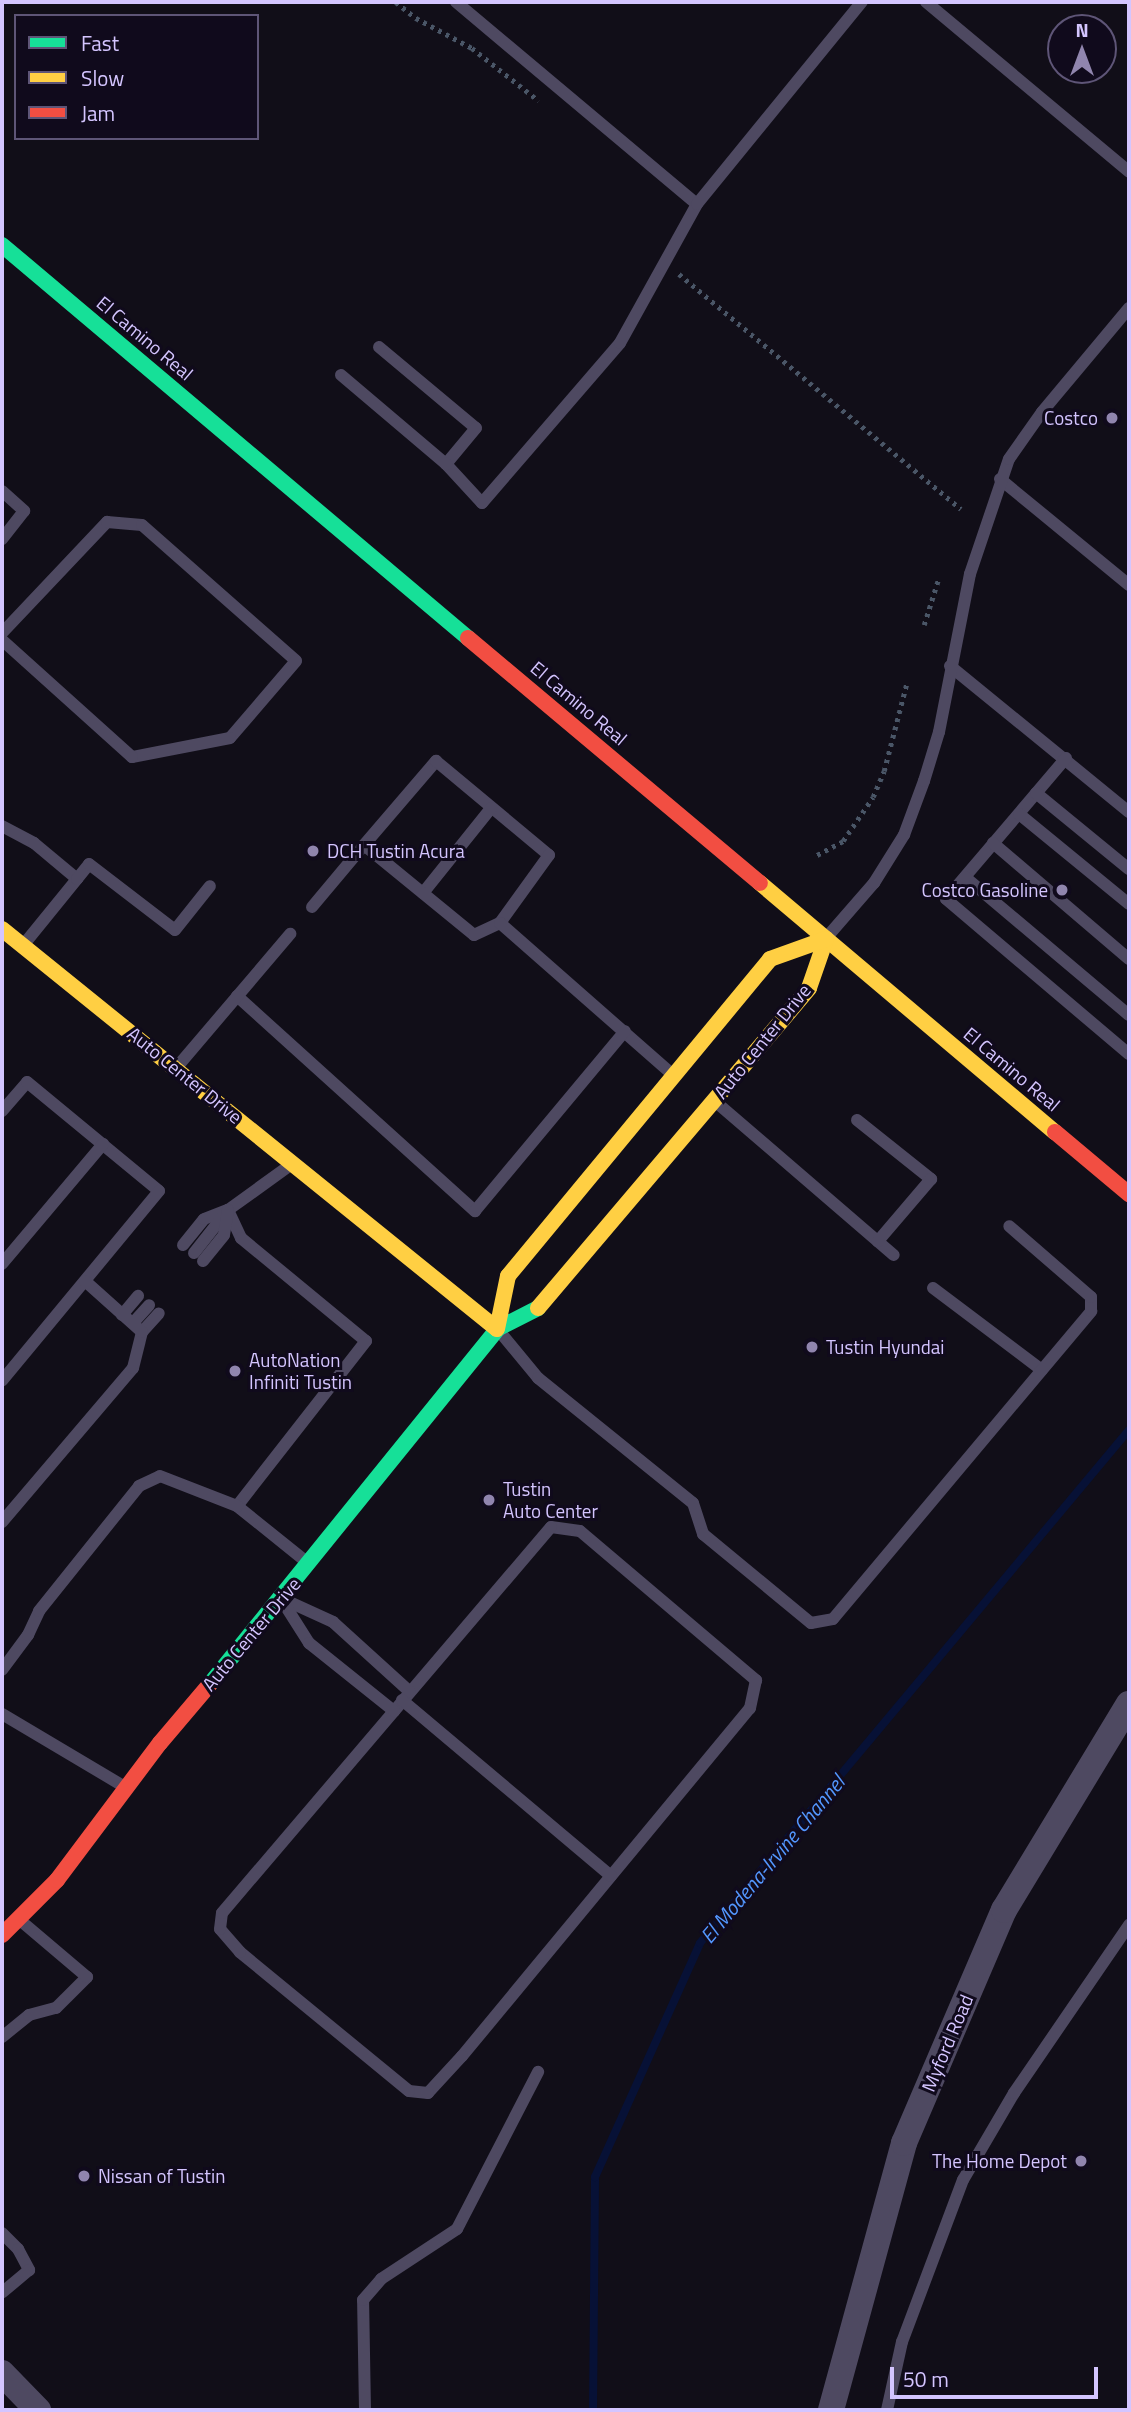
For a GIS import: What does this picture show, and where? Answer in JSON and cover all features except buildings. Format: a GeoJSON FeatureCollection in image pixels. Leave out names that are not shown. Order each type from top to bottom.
{"type":"FeatureCollection","features":[{"type":"Feature","properties":{"kind":"street","name":"El Camino Real"},"geometry":{"type":"LineString","coordinates":[[2,245],[1129,1194]]}},
{"type":"Feature","properties":{"kind":"street","name":"Auto Center Drive"},"geometry":{"type":"LineString","coordinates":[[2,929],[24,944],[497,1329]]}},
{"type":"Feature","properties":{"kind":"street","name":"Auto Center Drive"},"geometry":{"type":"LineString","coordinates":[[497,1329],[508,1276],[771,959],[826,939]]}},
{"type":"Feature","properties":{"kind":"street","name":"Auto Center Drive"},"geometry":{"type":"LineString","coordinates":[[2,1935],[57,1880],[127,1788],[497,1329],[542,1306],[809,988],[826,939]]}},
{"type":"Feature","properties":{"kind":"street","name":"Myford Road"},"geometry":{"type":"LineString","coordinates":[[831,2410],[904,2143],[1004,1910],[1129,1704]]}},
{"type":"Feature","properties":{"kind":"street"},"geometry":{"type":"LineString","coordinates":[[2,2373],[38,2410]]}},
{"type":"Feature","properties":{"kind":"lane"},"geometry":{"type":"LineString","coordinates":[[456,2],[696,204]]}},
{"type":"Feature","properties":{"kind":"lane"},"geometry":{"type":"LineString","coordinates":[[341,376],[446,464],[482,503],[620,343],[696,204],[862,2]]}},
{"type":"Feature","properties":{"kind":"lane"},"geometry":{"type":"LineString","coordinates":[[926,2],[1129,172]]}},
{"type":"Feature","properties":{"kind":"lane"},"geometry":{"type":"LineString","coordinates":[[826,939],[874,883],[904,835],[939,732],[970,575],[1000,479],[1017,444],[1129,307]]}},
{"type":"Feature","properties":{"kind":"lane"},"geometry":{"type":"LineString","coordinates":[[379,347],[476,428],[446,464]]}},
{"type":"Feature","properties":{"kind":"lane"},"geometry":{"type":"LineString","coordinates":[[1000,479],[1129,585]]}},
{"type":"Feature","properties":{"kind":"lane"},"geometry":{"type":"LineString","coordinates":[[2,491],[24,511],[2,540]]}},
{"type":"Feature","properties":{"kind":"lane"},"geometry":{"type":"LineString","coordinates":[[2,633],[107,522],[142,525],[296,661],[230,737],[132,757],[2,640]]}},
{"type":"Feature","properties":{"kind":"lane"},"geometry":{"type":"LineString","coordinates":[[950,666],[1129,812]]}},
{"type":"Feature","properties":{"kind":"lane"},"geometry":{"type":"LineString","coordinates":[[1066,758],[946,899],[1129,1054]]}},
{"type":"Feature","properties":{"kind":"lane"},"geometry":{"type":"LineString","coordinates":[[312,908],[364,845],[436,761],[549,855],[500,923],[474,935],[364,845]]}},
{"type":"Feature","properties":{"kind":"lane"},"geometry":{"type":"LineString","coordinates":[[1036,793],[1129,869]]}},
{"type":"Feature","properties":{"kind":"lane"},"geometry":{"type":"LineString","coordinates":[[422,893],[491,808]]}},
{"type":"Feature","properties":{"kind":"lane"},"geometry":{"type":"LineString","coordinates":[[1019,814],[1129,904]]}},
{"type":"Feature","properties":{"kind":"lane"},"geometry":{"type":"LineString","coordinates":[[2,826],[34,843],[77,879]]}},
{"type":"Feature","properties":{"kind":"lane"},"geometry":{"type":"LineString","coordinates":[[993,844],[1129,959]]}},
{"type":"Feature","properties":{"kind":"lane"},"geometry":{"type":"LineString","coordinates":[[24,944],[89,864],[175,930],[210,886]]}},
{"type":"Feature","properties":{"kind":"lane"},"geometry":{"type":"LineString","coordinates":[[965,877],[1129,1015]]}},
{"type":"Feature","properties":{"kind":"lane"},"geometry":{"type":"LineString","coordinates":[[500,923],[673,1076]]}},
{"type":"Feature","properties":{"kind":"lane"},"geometry":{"type":"LineString","coordinates":[[176,1068],[290,934]]}},
{"type":"Feature","properties":{"kind":"lane"},"geometry":{"type":"LineString","coordinates":[[237,996],[475,1211],[625,1031]]}},
{"type":"Feature","properties":{"kind":"lane"},"geometry":{"type":"LineString","coordinates":[[2,1111],[27,1082],[159,1191],[2,1381]]}},
{"type":"Feature","properties":{"kind":"lane"},"geometry":{"type":"LineString","coordinates":[[714,1101],[894,1255]]}},
{"type":"Feature","properties":{"kind":"lane"},"geometry":{"type":"LineString","coordinates":[[858,1120],[930,1179],[878,1241]]}},
{"type":"Feature","properties":{"kind":"lane"},"geometry":{"type":"LineString","coordinates":[[2,1264],[103,1144]]}},
{"type":"Feature","properties":{"kind":"lane"},"geometry":{"type":"LineString","coordinates":[[228,1210],[224,1236],[193,1253],[204,1219],[228,1210],[292,1164]]}},
{"type":"Feature","properties":{"kind":"lane"},"geometry":{"type":"LineString","coordinates":[[228,1210],[241,1238],[366,1341],[237,1506]]}},
{"type":"Feature","properties":{"kind":"lane"},"geometry":{"type":"LineString","coordinates":[[497,1329],[538,1378],[693,1503],[704,1534],[811,1623],[833,1619],[1091,1311],[1091,1297],[1009,1226]]}},
{"type":"Feature","properties":{"kind":"lane"},"geometry":{"type":"LineString","coordinates":[[85,1281],[132,1323]]}},
{"type":"Feature","properties":{"kind":"lane"},"geometry":{"type":"LineString","coordinates":[[933,1288],[1042,1370]]}},
{"type":"Feature","properties":{"kind":"lane"},"geometry":{"type":"LineString","coordinates":[[2,1522],[133,1368],[132,1323],[138,1296]]}},
{"type":"Feature","properties":{"kind":"lane"},"geometry":{"type":"LineString","coordinates":[[132,1323],[154,1309]]}},
{"type":"Feature","properties":{"kind":"lane"},"geometry":{"type":"LineString","coordinates":[[2,1670],[28,1635],[39,1611],[139,1486],[160,1476],[237,1506],[309,1564]]}},
{"type":"Feature","properties":{"kind":"lane"},"geometry":{"type":"LineString","coordinates":[[551,1527],[580,1531],[756,1680],[750,1707],[428,2093],[409,2091],[240,1952],[220,1929],[222,1913],[401,1700],[551,1527]]}},
{"type":"Feature","properties":{"kind":"lane"},"geometry":{"type":"LineString","coordinates":[[281,1599],[309,1643],[401,1700],[611,1876]]}},
{"type":"Feature","properties":{"kind":"lane"},"geometry":{"type":"LineString","coordinates":[[281,1599],[333,1622],[401,1700]]}},
{"type":"Feature","properties":{"kind":"lane"},"geometry":{"type":"LineString","coordinates":[[2,1714],[127,1788]]}},
{"type":"Feature","properties":{"kind":"lane"},"geometry":{"type":"LineString","coordinates":[[2,2037],[29,2015],[56,2008],[87,1977],[18,1918]]}},
{"type":"Feature","properties":{"kind":"lane"},"geometry":{"type":"LineString","coordinates":[[887,2410],[902,2342],[963,2180],[1014,2093],[1129,1925]]}},
{"type":"Feature","properties":{"kind":"lane"},"geometry":{"type":"LineString","coordinates":[[365,2410],[363,2300],[381,2279],[457,2229],[538,2072]]}},
{"type":"Feature","properties":{"kind":"lane"},"geometry":{"type":"LineString","coordinates":[[2,2233],[18,2249],[29,2270],[2,2293]]}},
{"type":"Feature","properties":{"kind":"path"},"geometry":{"type":"LineString","coordinates":[[924,625],[939,577]]}},
{"type":"Feature","properties":{"kind":"path"},"geometry":{"type":"LineString","coordinates":[[817,855],[843,841],[873,797],[884,771],[907,682]]}},
{"type":"Feature","properties":{"kind":"waterway","name":"El Modena-Irvine Channel"},"geometry":{"type":"LineString","coordinates":[[593,2410],[595,2177],[700,1943],[1129,1430]]}},
{"type":"Feature","properties":{"kind":"traffic: fast"},"geometry":{"type":"LineString","coordinates":[[2,245],[468,638]]}},
{"type":"Feature","properties":{"kind":"traffic: fast"},"geometry":{"type":"LineString","coordinates":[[210,1684],[497,1329],[538,1308]]}},
{"type":"Feature","properties":{"kind":"traffic: slow"},"geometry":{"type":"LineString","coordinates":[[760,883],[1055,1132]]}},
{"type":"Feature","properties":{"kind":"traffic: slow"},"geometry":{"type":"LineString","coordinates":[[2,929],[497,1329]]}},
{"type":"Feature","properties":{"kind":"traffic: slow"},"geometry":{"type":"LineString","coordinates":[[497,1329],[508,1276],[770,959],[826,939]]}},
{"type":"Feature","properties":{"kind":"traffic: slow"},"geometry":{"type":"LineString","coordinates":[[538,1308],[809,988],[826,939]]}},
{"type":"Feature","properties":{"kind":"traffic: jam"},"geometry":{"type":"LineString","coordinates":[[468,638],[760,883]]}},
{"type":"Feature","properties":{"kind":"traffic: jam"},"geometry":{"type":"LineString","coordinates":[[1055,1132],[1129,1194]]}},
{"type":"Feature","properties":{"kind":"traffic: jam"},"geometry":{"type":"LineString","coordinates":[[2,1935],[57,1880],[160,1743],[210,1684]]}},
{"type":"Feature","properties":{"kind":"place","name":"Costco"},"geometry":{"type":"Point","coordinates":[1112,418]}},
{"type":"Feature","properties":{"kind":"place","name":"DCH Tustin Acura"},"geometry":{"type":"Point","coordinates":[313,851]}},
{"type":"Feature","properties":{"kind":"place","name":"Costco Gasoline"},"geometry":{"type":"Point","coordinates":[1062,890]}},
{"type":"Feature","properties":{"kind":"place","name":"Tustin Hyundai"},"geometry":{"type":"Point","coordinates":[812,1347]}},
{"type":"Feature","properties":{"kind":"place","name":"AutoNation Infiniti Tustin"},"geometry":{"type":"Point","coordinates":[235,1371]}},
{"type":"Feature","properties":{"kind":"place","name":"Tustin Auto Center"},"geometry":{"type":"Point","coordinates":[489,1500]}},
{"type":"Feature","properties":{"kind":"place","name":"The Home Depot"},"geometry":{"type":"Point","coordinates":[1081,2161]}},
{"type":"Feature","properties":{"kind":"place","name":"Nissan of Tustin"},"geometry":{"type":"Point","coordinates":[84,2176]}}]}
